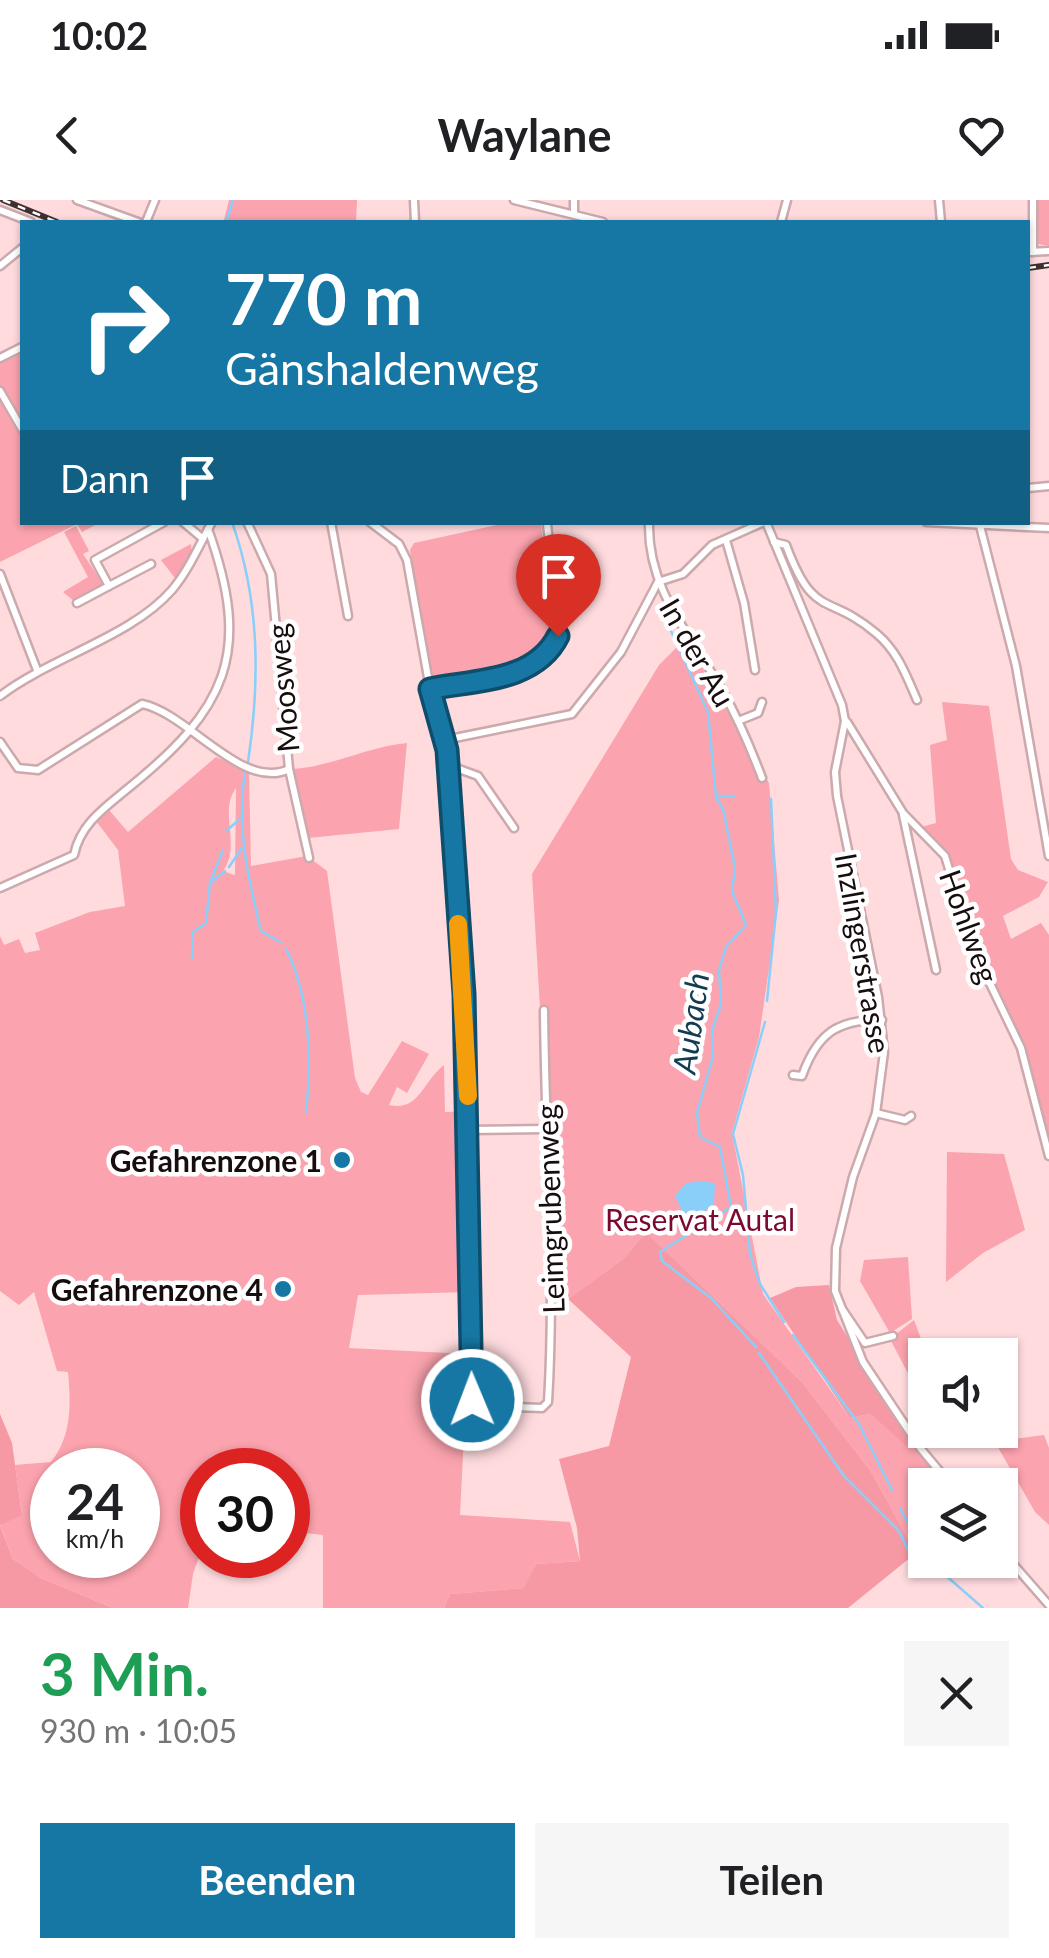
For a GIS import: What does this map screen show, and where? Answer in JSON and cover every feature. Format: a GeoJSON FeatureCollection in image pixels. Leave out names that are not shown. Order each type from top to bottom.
{"type":"FeatureCollection","features":[{"type":"Feature","properties":{"kind":"street"},"geometry":{"type":"LineString","coordinates":[[514,200],[596,220]]}},
{"type":"Feature","properties":{"kind":"street"},"geometry":{"type":"LineString","coordinates":[[574,200],[574,212]]}},
{"type":"Feature","properties":{"kind":"street"},"geometry":{"type":"LineString","coordinates":[[1032,200],[1030,252],[1049,252]]}},
{"type":"Feature","properties":{"kind":"street"},"geometry":{"type":"LineString","coordinates":[[81,201],[133,220]]}},
{"type":"Feature","properties":{"kind":"street"},"geometry":{"type":"LineString","coordinates":[[0,210],[26,220]]}},
{"type":"Feature","properties":{"kind":"street"},"geometry":{"type":"LineString","coordinates":[[0,266],[20,250]]}},
{"type":"Feature","properties":{"kind":"street"},"geometry":{"type":"LineString","coordinates":[[0,391],[20,426]]}},
{"type":"Feature","properties":{"kind":"street"},"geometry":{"type":"LineString","coordinates":[[109,586],[95,560],[159,525]]}},
{"type":"Feature","properties":{"kind":"street"},"geometry":{"type":"LineString","coordinates":[[187,525],[202,538]]}},
{"type":"Feature","properties":{"kind":"street","name":"Moosweg"},"geometry":{"type":"LineString","coordinates":[[248,525],[271,574],[289,768],[310,858]]}},
{"type":"Feature","properties":{"kind":"street"},"geometry":{"type":"LineString","coordinates":[[332,525],[348,616]]}},
{"type":"Feature","properties":{"kind":"street"},"geometry":{"type":"LineString","coordinates":[[374,525],[404,551],[430,689],[445,740],[468,1130],[545,1130]]}},
{"type":"Feature","properties":{"kind":"street"},"geometry":{"type":"LineString","coordinates":[[430,689],[523,671],[551,651],[560,626],[546,525]]}},
{"type":"Feature","properties":{"kind":"street"},"geometry":{"type":"LineString","coordinates":[[445,740],[572,714],[621,652],[658,582],[649,525]]}},
{"type":"Feature","properties":{"kind":"street"},"geometry":{"type":"LineString","coordinates":[[658,582],[683,574],[712,545],[758,525]]}},
{"type":"Feature","properties":{"kind":"street"},"geometry":{"type":"LineString","coordinates":[[766,525],[846,722]]}},
{"type":"Feature","properties":{"kind":"street"},"geometry":{"type":"LineString","coordinates":[[980,525],[1016,666],[1049,856]]}},
{"type":"Feature","properties":{"kind":"street"},"geometry":{"type":"LineString","coordinates":[[1007,525],[1049,528]]}},
{"type":"Feature","properties":{"kind":"street"},"geometry":{"type":"LineString","coordinates":[[0,696],[37,670],[152,607],[173,590],[210,526]]}},
{"type":"Feature","properties":{"kind":"street"},"geometry":{"type":"LineString","coordinates":[[0,888],[74,855],[77,842],[94,818],[176,750],[194,730],[219,685],[229,647],[228,588],[210,526]]}},
{"type":"Feature","properties":{"kind":"street"},"geometry":{"type":"LineString","coordinates":[[726,540],[744,602],[755,670]]}},
{"type":"Feature","properties":{"kind":"street"},"geometry":{"type":"LineString","coordinates":[[774,542],[786,545],[812,598],[871,629],[893,650],[917,700]]}},
{"type":"Feature","properties":{"kind":"street"},"geometry":{"type":"LineString","coordinates":[[77,604],[150,564]]}},
{"type":"Feature","properties":{"kind":"street"},"geometry":{"type":"LineString","coordinates":[[0,574],[37,670]]}},
{"type":"Feature","properties":{"kind":"street","name":"In der Au"},"geometry":{"type":"LineString","coordinates":[[658,582],[738,721],[762,778]]}},
{"type":"Feature","properties":{"kind":"street","name":"In der Au"},"geometry":{"type":"LineString","coordinates":[[738,721],[758,713],[762,702]]}},
{"type":"Feature","properties":{"kind":"street"},"geometry":{"type":"LineString","coordinates":[[0,742],[18,768],[32,772],[142,704],[194,730],[242,766],[276,773],[289,768]]}},
{"type":"Feature","properties":{"kind":"street","name":"Hohlweg"},"geometry":{"type":"LineString","coordinates":[[846,722],[902,813],[945,856],[973,948],[1022,1048],[1049,1156]]}},
{"type":"Feature","properties":{"kind":"street","name":"Inzlingerstrasse"},"geometry":{"type":"LineString","coordinates":[[846,722],[835,781],[882,1020],[884,1066],[876,1112],[840,1230],[833,1266],[836,1294],[863,1362],[940,1468]]}},
{"type":"Feature","properties":{"kind":"street"},"geometry":{"type":"LineString","coordinates":[[448,765],[478,776],[514,828]]}},
{"type":"Feature","properties":{"kind":"street"},"geometry":{"type":"LineString","coordinates":[[902,813],[936,970]]}},
{"type":"Feature","properties":{"kind":"street","name":"Leimgrubenweg"},"geometry":{"type":"LineString","coordinates":[[468,1130],[475,1402],[546,1406],[554,1293],[545,1130],[544,1010]]}},
{"type":"Feature","properties":{"kind":"street"},"geometry":{"type":"LineString","coordinates":[[793,1075],[802,1076],[813,1046],[838,1024],[882,1020]]}},
{"type":"Feature","properties":{"kind":"street"},"geometry":{"type":"LineString","coordinates":[[876,1112],[904,1120],[911,1116]]}},
{"type":"Feature","properties":{"kind":"street"},"geometry":{"type":"LineString","coordinates":[[842,1309],[865,1343],[892,1336]]}},
{"type":"Feature","properties":{"kind":"street"},"geometry":{"type":"LineString","coordinates":[[1018,1569],[1047,1599]]}},
{"type":"Feature","properties":{"kind":"green space"},"geometry":{"type":"Polygon","coordinates":[[[229,200],[357,200],[356,220],[224,220],[229,200]]]}},
{"type":"Feature","properties":{"kind":"green space"},"geometry":{"type":"Polygon","coordinates":[[[1036,200],[1049,200],[1049,246],[1038,244],[1036,200]]]}},
{"type":"Feature","properties":{"kind":"green space"},"geometry":{"type":"Polygon","coordinates":[[[20,348],[20,525],[75,525],[0,562],[0,358],[20,348]]]}},
{"type":"Feature","properties":{"kind":"green space"},"geometry":{"type":"Polygon","coordinates":[[[497,525],[541,525],[552,638],[542,651],[515,669],[432,686],[410,550],[414,543],[497,525]]]}},
{"type":"Feature","properties":{"kind":"green space"},"geometry":{"type":"Polygon","coordinates":[[[76,526],[89,551],[83,554],[105,587],[75,602],[63,592],[88,577],[64,532],[76,526]]]}},
{"type":"Feature","properties":{"kind":"green space"},"geometry":{"type":"Polygon","coordinates":[[[191,544],[192,554],[175,578],[161,560],[191,544]]]}},
{"type":"Feature","properties":{"kind":"green space","name":"Reservat Autal"},"geometry":{"type":"Polygon","coordinates":[[[685,639],[769,783],[779,900],[759,1037],[732,1133],[763,1294],[850,1418],[870,1414],[908,1448],[918,1448],[934,1468],[908,1468],[908,1539],[870,1470],[802,1382],[646,1232],[624,1258],[568,1299],[557,1293],[532,874],[659,665],[685,639]]]}},
{"type":"Feature","properties":{"kind":"green space"},"geometry":{"type":"Polygon","coordinates":[[[942,702],[989,706],[1011,859],[1018,870],[1048,882],[1039,897],[1003,916],[1011,939],[1041,923],[1049,935],[1049,1146],[1026,1056],[980,962],[942,849],[921,827],[936,823],[930,745],[947,740],[942,702]]]}},
{"type":"Feature","properties":{"kind":"green space"},"geometry":{"type":"Polygon","coordinates":[[[407,743],[399,829],[308,838],[293,769],[407,743]]]}},
{"type":"Feature","properties":{"kind":"green space"},"geometry":{"type":"Polygon","coordinates":[[[216,757],[249,772],[251,866],[307,856],[327,871],[355,1078],[361,1092],[368,1095],[402,1041],[429,1054],[407,1093],[397,1087],[389,1105],[414,1100],[444,1065],[445,1112],[468,1111],[468,1292],[358,1295],[349,1348],[468,1354],[460,1515],[570,1522],[580,1561],[536,1564],[525,1588],[450,1594],[444,1608],[323,1608],[323,1535],[310,1534],[310,1448],[180,1448],[180,1578],[192,1578],[188,1608],[113,1608],[41,1578],[160,1578],[160,1448],[60,1448],[68,1419],[68,1372],[57,1371],[34,1292],[19,1305],[0,1291],[0,936],[4,945],[19,939],[25,953],[40,950],[35,933],[90,912],[125,906],[118,850],[96,821],[109,810],[128,832],[216,757]],[[236,788],[229,808],[231,851],[223,871],[235,875],[236,788]]]}},
{"type":"Feature","properties":{"kind":"green space"},"geometry":{"type":"Polygon","coordinates":[[[947,1152],[1004,1154],[1025,1230],[983,1253],[946,1282],[947,1152]]]}},
{"type":"Feature","properties":{"kind":"green space"},"geometry":{"type":"Polygon","coordinates":[[[908,1257],[912,1319],[890,1333],[860,1281],[864,1260],[908,1257]]]}},
{"type":"Feature","properties":{"kind":"green space"},"geometry":{"type":"Polygon","coordinates":[[[914,1320],[921,1338],[908,1338],[908,1373],[890,1339],[914,1320]]]}},
{"type":"Feature","properties":{"kind":"green space"},"geometry":{"type":"Polygon","coordinates":[[[1044,1435],[1049,1448],[1049,1525],[1035,1512],[1018,1482],[1018,1468],[1010,1468],[998,1448],[1018,1448],[1018,1438],[1044,1435]]]}},
{"type":"Feature","properties":{"kind":"green space"},"geometry":{"type":"Polygon","coordinates":[[[30,1464],[30,1571],[13,1559],[0,1524],[22,1514],[15,1465],[30,1464]]]}},
{"type":"Feature","properties":{"kind":"shaded area"},"geometry":{"type":"Polygon","coordinates":[[[646,1232],[802,1382],[870,1470],[908,1539],[908,1559],[848,1608],[444,1608],[450,1594],[524,1588],[536,1564],[580,1561],[577,1528],[559,1459],[609,1446],[631,1357],[568,1299],[624,1258],[646,1232]]]}},
{"type":"Feature","properties":{"kind":"shaded area"},"geometry":{"type":"Polygon","coordinates":[[[829,1285],[837,1320],[908,1433],[908,1447],[870,1414],[850,1418],[770,1298],[796,1287],[829,1285]]]}},
{"type":"Feature","properties":{"kind":"shaded area"},"geometry":{"type":"Polygon","coordinates":[[[0,1414],[12,1443],[22,1515],[0,1525],[0,1414]]]}},
{"type":"Feature","properties":{"kind":"shaded area"},"geometry":{"type":"Polygon","coordinates":[[[0,1525],[13,1559],[30,1571],[30,1578],[41,1578],[113,1608],[0,1608],[0,1525]]]}},
{"type":"Feature","properties":{"kind":"water"},"geometry":{"type":"Polygon","coordinates":[[[686,1183],[715,1184],[714,1204],[703,1212],[683,1213],[675,1196],[686,1183]]]}},
{"type":"Feature","properties":{"kind":"waterway"},"geometry":{"type":"LineString","coordinates":[[227,220],[233,200]]}},
{"type":"Feature","properties":{"kind":"waterway"},"geometry":{"type":"LineString","coordinates":[[233,525],[248,581],[255,641],[255,701],[248,762]]}},
{"type":"Feature","properties":{"kind":"waterway","name":"Aubach"},"geometry":{"type":"LineString","coordinates":[[671,631],[708,712],[716,797],[723,809],[735,868],[732,891],[746,925],[726,947],[719,970],[721,1004],[712,1031],[713,1056],[697,1113],[700,1137],[720,1147],[731,1207],[660,1252],[662,1261],[711,1298],[756,1347]]}},
{"type":"Feature","properties":{"kind":"waterway"},"geometry":{"type":"LineString","coordinates":[[245,773],[243,833],[252,891],[261,931],[280,942]]}},
{"type":"Feature","properties":{"kind":"waterway"},"geometry":{"type":"LineString","coordinates":[[716,796],[734,796]]}},
{"type":"Feature","properties":{"kind":"waterway","name":"Aubach"},"geometry":{"type":"LineString","coordinates":[[767,1001],[776,912],[771,799]]}},
{"type":"Feature","properties":{"kind":"waterway"},"geometry":{"type":"LineString","coordinates":[[226,831],[240,819]]}},
{"type":"Feature","properties":{"kind":"waterway"},"geometry":{"type":"LineString","coordinates":[[229,867],[242,848]]}},
{"type":"Feature","properties":{"kind":"waterway"},"geometry":{"type":"LineString","coordinates":[[192,958],[193,932],[206,923],[210,883],[223,850]]}},
{"type":"Feature","properties":{"kind":"waterway"},"geometry":{"type":"LineString","coordinates":[[211,882],[225,871]]}},
{"type":"Feature","properties":{"kind":"waterway"},"geometry":{"type":"LineString","coordinates":[[286,949],[300,987],[307,1029],[306,1112]]}},
{"type":"Feature","properties":{"kind":"waterway","name":"Aubach"},"geometry":{"type":"LineString","coordinates":[[765,1022],[733,1134],[743,1175],[750,1254],[760,1284],[784,1322]]}},
{"type":"Feature","properties":{"kind":"waterway","name":"Aubach"},"geometry":{"type":"LineString","coordinates":[[793,1335],[859,1424],[892,1490]]}},
{"type":"Feature","properties":{"kind":"waterway","name":"Aubach"},"geometry":{"type":"LineString","coordinates":[[759,1353],[844,1476],[899,1531],[908,1550]]}},
{"type":"Feature","properties":{"kind":"waterway"},"geometry":{"type":"LineString","coordinates":[[900,1508],[908,1523]]}},
{"type":"Feature","properties":{"kind":"waterway","name":"Aubach"},"geometry":{"type":"LineString","coordinates":[[949,1578],[983,1608]]}},
{"type":"Feature","properties":{"kind":"railway"},"geometry":{"type":"LineString","coordinates":[[3,200],[52,220]]}},
{"type":"Feature","properties":{"kind":"railway"},"geometry":{"type":"LineString","coordinates":[[1030,268],[1049,265]]}},
{"type":"Feature","properties":{"kind":"slow traffic"},"geometry":{"type":"LineString","coordinates":[[458,924],[468,1096]]}},
{"type":"Feature","properties":{"kind":"place","name":"Gefahrenzone 1"},"geometry":{"type":"Point","coordinates":[342,1160]}},
{"type":"Feature","properties":{"kind":"place","name":"Gefahrenzone 4"},"geometry":{"type":"Point","coordinates":[283,1289]}},
{"type":"Feature","properties":{"kind":"route"},"geometry":{"type":"LineString","coordinates":[[472,1400],[464,994],[447,750],[430,689],[523,671],[544,660],[558,636]]}}]}
